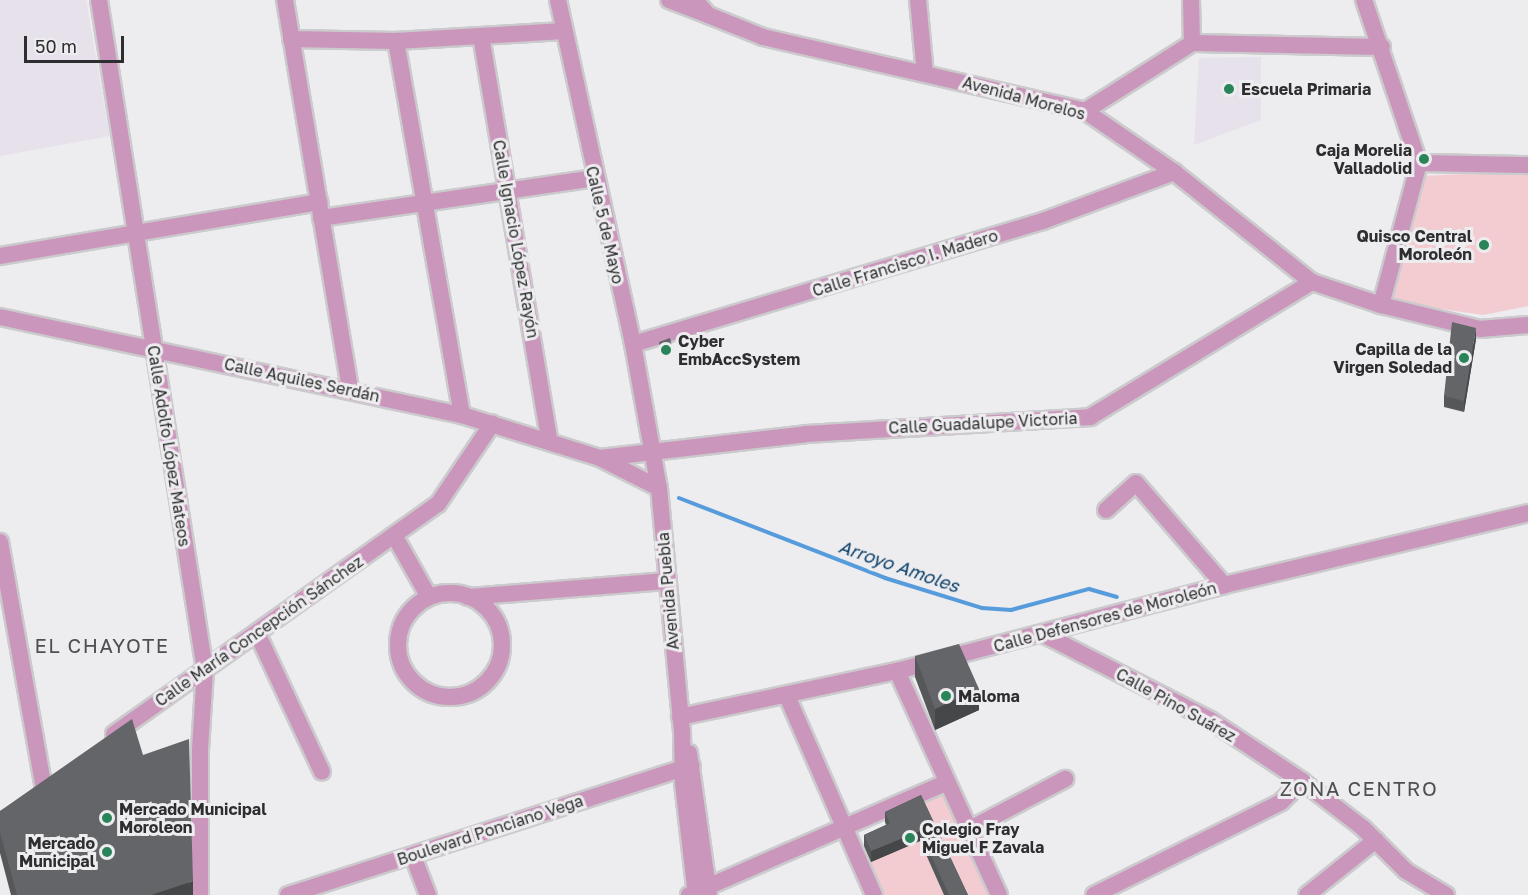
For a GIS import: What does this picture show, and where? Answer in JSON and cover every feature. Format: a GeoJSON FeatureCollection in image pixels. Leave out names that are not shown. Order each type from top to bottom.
{"type":"FeatureCollection","features":[{"type":"Feature","properties":{"kind":"street","name":"Calle Adolfo López Mateos"},"geometry":{"type":"LineString","coordinates":[[99,0],[134,234],[205,670],[200,750],[200,895]]}},
{"type":"Feature","properties":{"kind":"street"},"geometry":{"type":"LineString","coordinates":[[285,0],[350,390]]}},
{"type":"Feature","properties":{"kind":"street","name":"Calle 5 de Mayo"},"geometry":{"type":"LineString","coordinates":[[558,0],[594,178],[633,344],[653,450]]}},
{"type":"Feature","properties":{"kind":"street"},"geometry":{"type":"LineString","coordinates":[[669,0],[708,15]]}},
{"type":"Feature","properties":{"kind":"street","name":"Avenida Morelos"},"geometry":{"type":"LineString","coordinates":[[695,0],[708,15],[763,37],[1086,111],[1174,172],[1312,282]]}},
{"type":"Feature","properties":{"kind":"street"},"geometry":{"type":"LineString","coordinates":[[918,0],[925,74]]}},
{"type":"Feature","properties":{"kind":"street"},"geometry":{"type":"LineString","coordinates":[[1191,0],[1192,43]]}},
{"type":"Feature","properties":{"kind":"street"},"geometry":{"type":"LineString","coordinates":[[1364,0],[1382,47],[1419,163],[1381,305]]}},
{"type":"Feature","properties":{"kind":"street"},"geometry":{"type":"LineString","coordinates":[[291,39],[396,41],[564,30]]}},
{"type":"Feature","properties":{"kind":"street","name":"Calle Ignacio López Rayón"},"geometry":{"type":"LineString","coordinates":[[481,36],[550,442]]}},
{"type":"Feature","properties":{"kind":"street"},"geometry":{"type":"LineString","coordinates":[[396,41],[462,415]]}},
{"type":"Feature","properties":{"kind":"street"},"geometry":{"type":"LineString","coordinates":[[1086,111],[1192,43],[1382,47]]}},
{"type":"Feature","properties":{"kind":"street"},"geometry":{"type":"LineString","coordinates":[[1419,163],[1528,165]]}},
{"type":"Feature","properties":{"kind":"street","name":"Calle Francisco I. Madero"},"geometry":{"type":"LineString","coordinates":[[633,344],[1043,222],[1174,172]]}},
{"type":"Feature","properties":{"kind":"street"},"geometry":{"type":"LineString","coordinates":[[0,255],[134,234],[320,210],[425,201],[594,178]]}},
{"type":"Feature","properties":{"kind":"street"},"geometry":{"type":"LineString","coordinates":[[1312,282],[1381,305],[1480,329],[1528,325]]}},
{"type":"Feature","properties":{"kind":"street","name":"Calle Guadalupe Victoria"},"geometry":{"type":"LineString","coordinates":[[653,450],[806,434],[1090,417],[1312,282]]}},
{"type":"Feature","properties":{"kind":"street","name":"Calle Aquiles Serdán"},"geometry":{"type":"LineString","coordinates":[[0,317],[462,415],[600,458],[659,488]]}},
{"type":"Feature","properties":{"kind":"street","name":"Calle María Concepción Sánchez"},"geometry":{"type":"LineString","coordinates":[[100,743],[438,504],[492,424]]}},
{"type":"Feature","properties":{"kind":"street","name":"Calle Aquiles Serdán"},"geometry":{"type":"LineString","coordinates":[[600,458],[653,450]]}},
{"type":"Feature","properties":{"kind":"street","name":"Avenida Puebla"},"geometry":{"type":"LineString","coordinates":[[653,450],[659,488],[681,725],[700,893]]}},
{"type":"Feature","properties":{"kind":"street"},"geometry":{"type":"LineString","coordinates":[[1106,510],[1136,483],[1224,585]]}},
{"type":"Feature","properties":{"kind":"street","name":"Calle Defensores de Moroleón"},"geometry":{"type":"LineString","coordinates":[[681,725],[787,696],[1043,634],[1224,585],[1528,513]]}},
{"type":"Feature","properties":{"kind":"street"},"geometry":{"type":"LineString","coordinates":[[394,535],[429,597]]}},
{"type":"Feature","properties":{"kind":"street"},"geometry":{"type":"LineString","coordinates":[[0,542],[43,783]]}},
{"type":"Feature","properties":{"kind":"street"},"geometry":{"type":"LineString","coordinates":[[468,597],[495,615],[501,628],[504,650],[494,674],[482,686],[451,697],[419,688],[405,676],[397,658],[396,640],[400,625],[415,606],[429,597],[468,597],[667,581]]}},
{"type":"Feature","properties":{"kind":"street"},"geometry":{"type":"LineString","coordinates":[[257,633],[322,772]]}},
{"type":"Feature","properties":{"kind":"street","name":"Calle Pino Suárez"},"geometry":{"type":"LineString","coordinates":[[1043,634],[1210,720],[1302,781],[1376,840],[1406,871],[1446,895]]}},
{"type":"Feature","properties":{"kind":"street"},"geometry":{"type":"LineString","coordinates":[[897,670],[945,783],[999,895]]}},
{"type":"Feature","properties":{"kind":"street"},"geometry":{"type":"LineString","coordinates":[[787,696],[874,895]]}},
{"type":"Feature","properties":{"kind":"street","name":"Boulevard Ponciano Vega"},"geometry":{"type":"LineString","coordinates":[[288,895],[687,766]]}},
{"type":"Feature","properties":{"kind":"street"},"geometry":{"type":"LineString","coordinates":[[26,795],[62,770]]}},
{"type":"Feature","properties":{"kind":"street"},"geometry":{"type":"LineString","coordinates":[[968,830],[1065,779]]}},
{"type":"Feature","properties":{"kind":"street"},"geometry":{"type":"LineString","coordinates":[[1094,895],[1281,802],[1302,781]]}},
{"type":"Feature","properties":{"kind":"street"},"geometry":{"type":"LineString","coordinates":[[700,893],[844,826],[945,783]]}},
{"type":"Feature","properties":{"kind":"street"},"geometry":{"type":"LineString","coordinates":[[1307,895],[1376,840]]}},
{"type":"Feature","properties":{"kind":"street"},"geometry":{"type":"LineString","coordinates":[[413,856],[428,895]]}},
{"type":"Feature","properties":{"kind":"shaded area"},"geometry":{"type":"Polygon","coordinates":[[[0,0],[86,0],[110,136],[0,156],[0,0]]]}},
{"type":"Feature","properties":{"kind":"shaded area","name":"Escuela Primaria"},"geometry":{"type":"Polygon","coordinates":[[[1261,57],[1261,120],[1194,145],[1199,58],[1261,57]]]}},
{"type":"Feature","properties":{"kind":"shaded area"},"geometry":{"type":"Polygon","coordinates":[[[1528,171],[1528,306],[1483,315],[1400,303],[1394,299],[1391,294],[1422,176],[1528,171]]]}},
{"type":"Feature","properties":{"kind":"shaded area"},"geometry":{"type":"Polygon","coordinates":[[[945,783],[999,895],[963,895],[917,795],[945,783]]]}},
{"type":"Feature","properties":{"kind":"shaded area"},"geometry":{"type":"Polygon","coordinates":[[[920,841],[944,895],[874,895],[861,866],[920,841]]]}},
{"type":"Feature","properties":{"kind":"building"},"geometry":{"type":"Polygon","coordinates":[[[1452,322],[1476,328],[1464,401],[1444,396],[1452,322]]]}},
{"type":"Feature","properties":{"kind":"building"},"geometry":{"type":"Polygon","coordinates":[[[670,338],[672,347],[661,351],[659,342],[670,338]]]}},
{"type":"Feature","properties":{"kind":"building"},"geometry":{"type":"Polygon","coordinates":[[[959,644],[979,689],[935,709],[915,656],[959,644]]]}},
{"type":"Feature","properties":{"kind":"building","name":"Mercado Municipal Moroleon"},"geometry":{"type":"Polygon","coordinates":[[[132,719],[143,755],[189,739],[193,881],[151,895],[17,895],[0,832],[0,811],[132,719]]]}},
{"type":"Feature","properties":{"kind":"building"},"geometry":{"type":"Polygon","coordinates":[[[921,795],[968,895],[949,895],[920,831],[871,851],[864,835],[890,823],[885,812],[921,795]]]}},
{"type":"Feature","properties":{"kind":"waterway","name":"Arroyo Amoles"},"geometry":{"type":"LineString","coordinates":[[679,498],[885,578],[982,608],[1011,610],[1089,589],[1117,597]]}},
{"type":"Feature","properties":{"kind":"place","name":"Escuela Primaria"},"geometry":{"type":"Point","coordinates":[1229,89]}},
{"type":"Feature","properties":{"kind":"place","name":"Caja Morelia Valladolid"},"geometry":{"type":"Point","coordinates":[1424,159]}},
{"type":"Feature","properties":{"kind":"place","name":"Quisco Central Moroleón"},"geometry":{"type":"Point","coordinates":[1484,245]}},
{"type":"Feature","properties":{"kind":"place","name":"Cyber EmbAccSystem"},"geometry":{"type":"Point","coordinates":[666,350]}},
{"type":"Feature","properties":{"kind":"place","name":"Capilla de la Virgen Soledad"},"geometry":{"type":"Point","coordinates":[1464,358]}},
{"type":"Feature","properties":{"kind":"place","name":"Maloma"},"geometry":{"type":"Point","coordinates":[946,696]}},
{"type":"Feature","properties":{"kind":"place","name":"Mercado Municipal Moroleon"},"geometry":{"type":"Point","coordinates":[107,818]}},
{"type":"Feature","properties":{"kind":"place","name":"Colegio Fray Miguel F Zavala"},"geometry":{"type":"Point","coordinates":[910,838]}},
{"type":"Feature","properties":{"kind":"place","name":"Mercado Municipal"},"geometry":{"type":"Point","coordinates":[107,852]}},
{"type":"Feature","properties":{"kind":"district","name":"EL CHAYOTE"},"geometry":{"type":"Point","coordinates":[102,645]}},
{"type":"Feature","properties":{"kind":"district","name":"ZONA CENTRO"},"geometry":{"type":"Point","coordinates":[1359,788]}}]}
